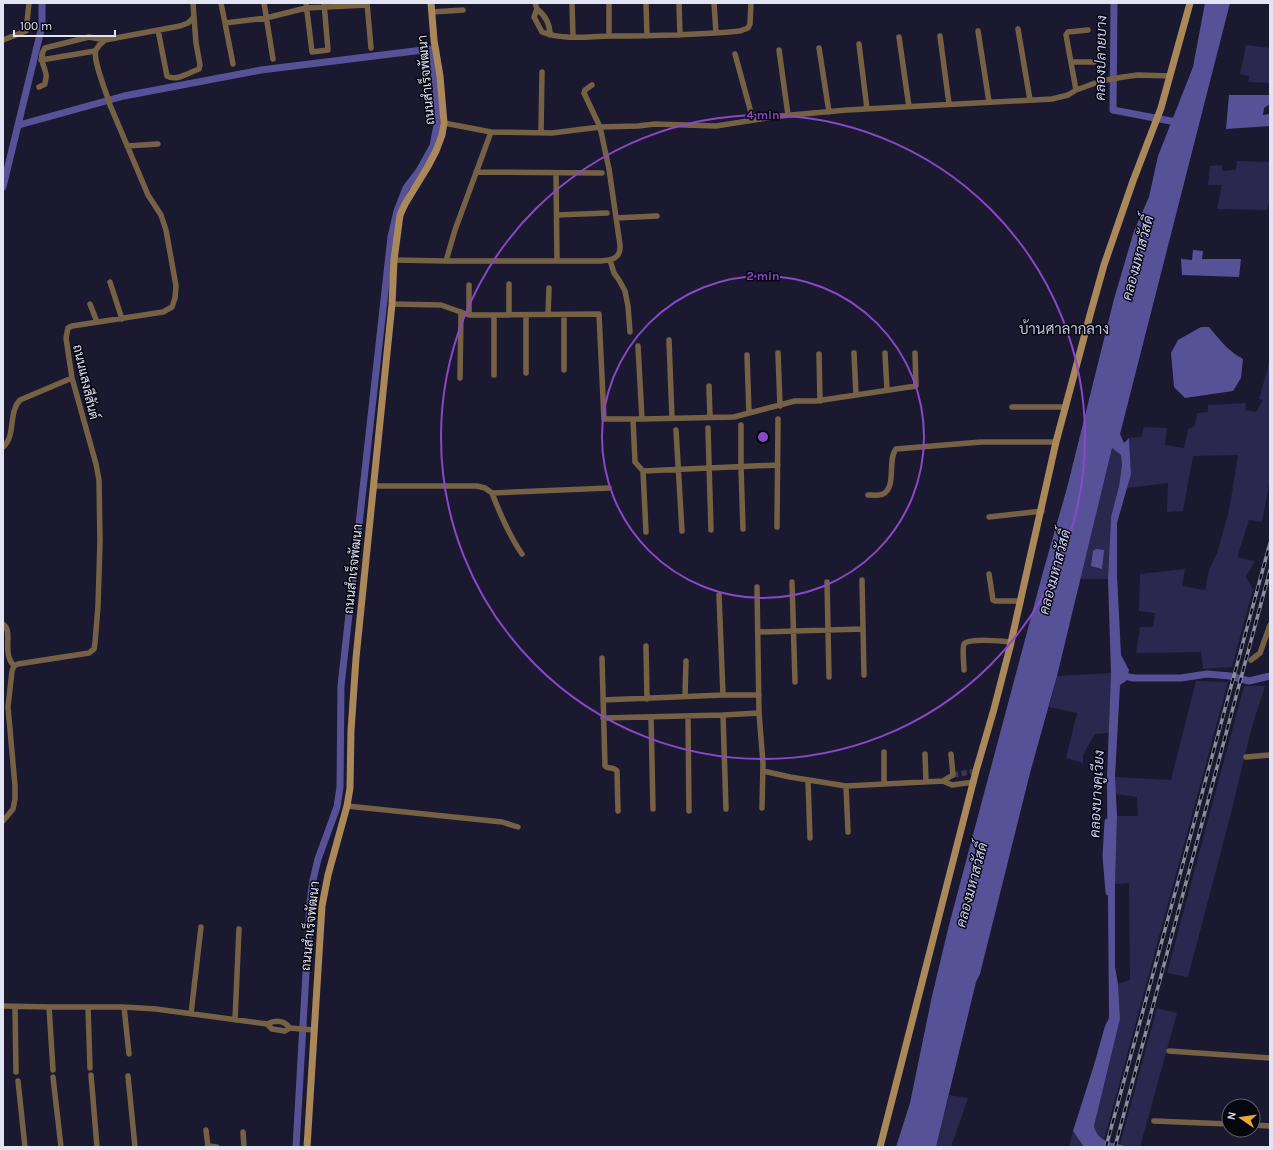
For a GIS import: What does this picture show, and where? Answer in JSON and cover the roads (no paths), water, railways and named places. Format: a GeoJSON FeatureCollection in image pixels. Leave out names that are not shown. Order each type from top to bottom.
{"type":"FeatureCollection","features":[{"type":"Feature","properties":{"kind":"street"},"geometry":{"type":"LineString","coordinates":[[3,40],[26,31],[29,3]]}},
{"type":"Feature","properties":{"kind":"street"},"geometry":{"type":"LineString","coordinates":[[158,30],[167,76],[176,78],[199,69],[200,65],[196,43],[193,3]]}},
{"type":"Feature","properties":{"kind":"street"},"geometry":{"type":"LineString","coordinates":[[221,3],[233,64]]}},
{"type":"Feature","properties":{"kind":"street"},"geometry":{"type":"LineString","coordinates":[[264,3],[273,59]]}},
{"type":"Feature","properties":{"kind":"street","name":"ถนนสำเร็จพัฒนา"},"geometry":{"type":"LineString","coordinates":[[307,1147],[322,906],[328,875],[347,806],[350,788],[351,731],[356,658],[392,304],[394,260],[400,215],[436,150],[442,135],[444,123],[431,3]]}},
{"type":"Feature","properties":{"kind":"street"},"geometry":{"type":"LineString","coordinates":[[536,3],[537,9],[534,17],[542,32],[550,35],[573,37],[680,35],[716,33],[748,28],[750,24],[751,3]]}},
{"type":"Feature","properties":{"kind":"street"},"geometry":{"type":"LineString","coordinates":[[572,3],[573,37]]}},
{"type":"Feature","properties":{"kind":"street"},"geometry":{"type":"LineString","coordinates":[[609,3],[609,36]]}},
{"type":"Feature","properties":{"kind":"street"},"geometry":{"type":"LineString","coordinates":[[646,3],[647,36]]}},
{"type":"Feature","properties":{"kind":"street"},"geometry":{"type":"LineString","coordinates":[[679,3],[680,35]]}},
{"type":"Feature","properties":{"kind":"street"},"geometry":{"type":"LineString","coordinates":[[714,3],[716,33]]}},
{"type":"Feature","properties":{"kind":"street"},"geometry":{"type":"LineString","coordinates":[[880,1147],[974,782],[1012,642],[1056,442],[1104,265],[1133,181],[1161,108],[1190,3]]}},
{"type":"Feature","properties":{"kind":"street"},"geometry":{"type":"LineString","coordinates":[[225,23],[266,18],[306,6],[367,4],[371,48]]}},
{"type":"Feature","properties":{"kind":"street"},"geometry":{"type":"LineString","coordinates":[[306,6],[312,52],[328,50],[324,5]]}},
{"type":"Feature","properties":{"kind":"street"},"geometry":{"type":"LineString","coordinates":[[537,9],[544,14],[550,26],[550,35]]}},
{"type":"Feature","properties":{"kind":"street"},"geometry":{"type":"LineString","coordinates":[[432,12],[463,10]]}},
{"type":"Feature","properties":{"kind":"street"},"geometry":{"type":"LineString","coordinates":[[40,87],[45,84],[46,74],[41,60],[42,52],[45,48],[89,37],[105,40],[180,26],[188,23],[194,17]]}},
{"type":"Feature","properties":{"kind":"street"},"geometry":{"type":"LineString","coordinates":[[1018,29],[1030,100]]}},
{"type":"Feature","properties":{"kind":"street"},"geometry":{"type":"LineString","coordinates":[[1076,90],[1066,33],[1088,30]]}},
{"type":"Feature","properties":{"kind":"street"},"geometry":{"type":"LineString","coordinates":[[978,31],[989,102]]}},
{"type":"Feature","properties":{"kind":"street"},"geometry":{"type":"LineString","coordinates":[[940,36],[949,104]]}},
{"type":"Feature","properties":{"kind":"street"},"geometry":{"type":"LineString","coordinates":[[899,37],[909,106]]}},
{"type":"Feature","properties":{"kind":"street"},"geometry":{"type":"LineString","coordinates":[[41,60],[96,51],[100,44],[105,40]]}},
{"type":"Feature","properties":{"kind":"street"},"geometry":{"type":"LineString","coordinates":[[859,44],[867,109]]}},
{"type":"Feature","properties":{"kind":"street"},"geometry":{"type":"LineString","coordinates":[[819,48],[829,112]]}},
{"type":"Feature","properties":{"kind":"street"},"geometry":{"type":"LineString","coordinates":[[779,50],[788,115]]}},
{"type":"Feature","properties":{"kind":"street","name":"ถนนแสงสีสันต์"},"geometry":{"type":"LineString","coordinates":[[14,666],[18,664],[89,653],[94,647],[98,606],[100,541],[99,480],[72,378],[66,344],[66,332],[68,328],[72,326],[163,312],[172,307],[175,298],[176,286],[166,230],[161,215],[148,195],[110,105],[98,68],[95,56],[96,51]]}},
{"type":"Feature","properties":{"kind":"street"},"geometry":{"type":"LineString","coordinates":[[735,54],[753,120]]}},
{"type":"Feature","properties":{"kind":"street"},"geometry":{"type":"LineString","coordinates":[[1071,62],[1094,62]]}},
{"type":"Feature","properties":{"kind":"street"},"geometry":{"type":"LineString","coordinates":[[541,132],[542,72]]}},
{"type":"Feature","properties":{"kind":"street"},"geometry":{"type":"LineString","coordinates":[[444,123],[491,132],[552,133],[600,127],[655,124],[716,126],[788,115],[909,106],[1052,99],[1068,95],[1076,90],[1102,81],[1138,75],[1170,76]]}},
{"type":"Feature","properties":{"kind":"street"},"geometry":{"type":"LineString","coordinates":[[394,260],[557,261],[610,260],[618,256],[620,251],[616,218],[600,127],[584,93],[585,90],[592,86]]}},
{"type":"Feature","properties":{"kind":"street"},"geometry":{"type":"LineString","coordinates":[[446,261],[455,230],[491,132]]}},
{"type":"Feature","properties":{"kind":"street"},"geometry":{"type":"LineString","coordinates":[[127,146],[158,144]]}},
{"type":"Feature","properties":{"kind":"street"},"geometry":{"type":"LineString","coordinates":[[476,172],[602,173]]}},
{"type":"Feature","properties":{"kind":"street"},"geometry":{"type":"LineString","coordinates":[[556,173],[557,261]]}},
{"type":"Feature","properties":{"kind":"street"},"geometry":{"type":"LineString","coordinates":[[556,215],[607,213]]}},
{"type":"Feature","properties":{"kind":"street"},"geometry":{"type":"LineString","coordinates":[[616,218],[657,216]]}},
{"type":"Feature","properties":{"kind":"street"},"geometry":{"type":"LineString","coordinates":[[610,260],[614,273],[620,280],[625,291],[630,332]]}},
{"type":"Feature","properties":{"kind":"street"},"geometry":{"type":"LineString","coordinates":[[110,282],[122,319]]}},
{"type":"Feature","properties":{"kind":"street"},"geometry":{"type":"LineString","coordinates":[[509,284],[509,315]]}},
{"type":"Feature","properties":{"kind":"street"},"geometry":{"type":"LineString","coordinates":[[469,285],[470,315]]}},
{"type":"Feature","properties":{"kind":"street"},"geometry":{"type":"LineString","coordinates":[[548,315],[549,288]]}},
{"type":"Feature","properties":{"kind":"street"},"geometry":{"type":"LineString","coordinates":[[90,304],[97,322]]}},
{"type":"Feature","properties":{"kind":"street"},"geometry":{"type":"LineString","coordinates":[[392,304],[441,305],[470,315],[599,314],[604,419],[734,417],[795,401],[820,400],[916,386],[915,353]]}},
{"type":"Feature","properties":{"kind":"street"},"geometry":{"type":"LineString","coordinates":[[460,378],[461,312]]}},
{"type":"Feature","properties":{"kind":"street"},"geometry":{"type":"LineString","coordinates":[[494,315],[494,375]]}},
{"type":"Feature","properties":{"kind":"street"},"geometry":{"type":"LineString","coordinates":[[526,315],[526,373]]}},
{"type":"Feature","properties":{"kind":"street"},"geometry":{"type":"LineString","coordinates":[[564,315],[564,370]]}},
{"type":"Feature","properties":{"kind":"street"},"geometry":{"type":"LineString","coordinates":[[669,340],[672,418]]}},
{"type":"Feature","properties":{"kind":"street"},"geometry":{"type":"LineString","coordinates":[[638,346],[642,419]]}},
{"type":"Feature","properties":{"kind":"street"},"geometry":{"type":"LineString","coordinates":[[778,353],[780,406]]}},
{"type":"Feature","properties":{"kind":"street"},"geometry":{"type":"LineString","coordinates":[[854,353],[856,395]]}},
{"type":"Feature","properties":{"kind":"street"},"geometry":{"type":"LineString","coordinates":[[885,353],[887,390]]}},
{"type":"Feature","properties":{"kind":"street"},"geometry":{"type":"LineString","coordinates":[[819,354],[820,400]]}},
{"type":"Feature","properties":{"kind":"street"},"geometry":{"type":"LineString","coordinates":[[747,355],[749,413]]}},
{"type":"Feature","properties":{"kind":"street"},"geometry":{"type":"LineString","coordinates":[[3,447],[6,445],[9,438],[15,404],[20,400],[72,378]]}},
{"type":"Feature","properties":{"kind":"street"},"geometry":{"type":"LineString","coordinates":[[709,386],[710,417]]}},
{"type":"Feature","properties":{"kind":"street"},"geometry":{"type":"LineString","coordinates":[[1012,407],[1066,407]]}},
{"type":"Feature","properties":{"kind":"street"},"geometry":{"type":"LineString","coordinates":[[633,419],[635,462],[643,471],[646,532]]}},
{"type":"Feature","properties":{"kind":"street"},"geometry":{"type":"LineString","coordinates":[[777,527],[778,419]]}},
{"type":"Feature","properties":{"kind":"street"},"geometry":{"type":"LineString","coordinates":[[741,425],[742,529]]}},
{"type":"Feature","properties":{"kind":"street"},"geometry":{"type":"LineString","coordinates":[[708,428],[708,469],[711,530]]}},
{"type":"Feature","properties":{"kind":"street"},"geometry":{"type":"LineString","coordinates":[[676,430],[677,470],[682,531]]}},
{"type":"Feature","properties":{"kind":"street"},"geometry":{"type":"LineString","coordinates":[[868,495],[883,494],[886,491],[891,479],[892,457],[896,449],[981,442],[1056,442]]}},
{"type":"Feature","properties":{"kind":"street"},"geometry":{"type":"LineString","coordinates":[[643,471],[778,465]]}},
{"type":"Feature","properties":{"kind":"street"},"geometry":{"type":"LineString","coordinates":[[373,486],[477,486],[485,488],[492,493],[499,513],[513,541],[522,554]]}},
{"type":"Feature","properties":{"kind":"street"},"geometry":{"type":"LineString","coordinates":[[492,493],[609,488]]}},
{"type":"Feature","properties":{"kind":"street"},"geometry":{"type":"LineString","coordinates":[[989,517],[1042,511]]}},
{"type":"Feature","properties":{"kind":"street"},"geometry":{"type":"LineString","coordinates":[[989,574],[993,600],[1021,601]]}},
{"type":"Feature","properties":{"kind":"street"},"geometry":{"type":"LineString","coordinates":[[862,580],[864,675]]}},
{"type":"Feature","properties":{"kind":"street"},"geometry":{"type":"LineString","coordinates":[[792,582],[795,682]]}},
{"type":"Feature","properties":{"kind":"street"},"geometry":{"type":"LineString","coordinates":[[827,582],[829,677]]}},
{"type":"Feature","properties":{"kind":"street"},"geometry":{"type":"LineString","coordinates":[[757,587],[759,713],[763,771],[762,808]]}},
{"type":"Feature","properties":{"kind":"street"},"geometry":{"type":"LineString","coordinates":[[719,595],[723,695]]}},
{"type":"Feature","properties":{"kind":"street"},"geometry":{"type":"LineString","coordinates":[[3,624],[6,626],[8,631],[8,658],[14,666],[12,671],[8,707],[15,786],[15,800],[13,809],[3,821]]}},
{"type":"Feature","properties":{"kind":"street"},"geometry":{"type":"LineString","coordinates":[[1251,660],[1260,653],[1270,625]]}},
{"type":"Feature","properties":{"kind":"street"},"geometry":{"type":"LineString","coordinates":[[758,632],[863,629]]}},
{"type":"Feature","properties":{"kind":"street"},"geometry":{"type":"LineString","coordinates":[[964,670],[963,647],[967,642],[974,640],[1012,642]]}},
{"type":"Feature","properties":{"kind":"street"},"geometry":{"type":"LineString","coordinates":[[646,646],[647,698]]}},
{"type":"Feature","properties":{"kind":"street"},"geometry":{"type":"LineString","coordinates":[[602,658],[605,766],[617,771],[618,811]]}},
{"type":"Feature","properties":{"kind":"street"},"geometry":{"type":"LineString","coordinates":[[686,661],[686,696]]}},
{"type":"Feature","properties":{"kind":"street"},"geometry":{"type":"LineString","coordinates":[[603,700],[686,696],[759,695]]}},
{"type":"Feature","properties":{"kind":"street"},"geometry":{"type":"LineString","coordinates":[[603,718],[759,713]]}},
{"type":"Feature","properties":{"kind":"street"},"geometry":{"type":"LineString","coordinates":[[723,715],[726,809]]}},
{"type":"Feature","properties":{"kind":"street"},"geometry":{"type":"LineString","coordinates":[[688,716],[690,811]]}},
{"type":"Feature","properties":{"kind":"street"},"geometry":{"type":"LineString","coordinates":[[650,717],[653,809]]}},
{"type":"Feature","properties":{"kind":"street"},"geometry":{"type":"LineString","coordinates":[[884,752],[884,784]]}},
{"type":"Feature","properties":{"kind":"street"},"geometry":{"type":"LineString","coordinates":[[925,754],[926,782]]}},
{"type":"Feature","properties":{"kind":"street"},"geometry":{"type":"LineString","coordinates":[[944,782],[954,775],[951,754]]}},
{"type":"Feature","properties":{"kind":"street"},"geometry":{"type":"LineString","coordinates":[[1246,756],[1270,755]]}},
{"type":"Feature","properties":{"kind":"street"},"geometry":{"type":"LineString","coordinates":[[763,771],[846,786],[926,782],[944,782],[952,785],[974,782]]}},
{"type":"Feature","properties":{"kind":"street"},"geometry":{"type":"LineString","coordinates":[[808,780],[810,838]]}},
{"type":"Feature","properties":{"kind":"street"},"geometry":{"type":"LineString","coordinates":[[846,786],[848,832]]}},
{"type":"Feature","properties":{"kind":"street"},"geometry":{"type":"LineString","coordinates":[[347,806],[502,822],[518,827]]}},
{"type":"Feature","properties":{"kind":"street"},"geometry":{"type":"LineString","coordinates":[[190,1014],[200,927]]}},
{"type":"Feature","properties":{"kind":"street"},"geometry":{"type":"LineString","coordinates":[[235,1020],[239,929]]}},
{"type":"Feature","properties":{"kind":"street"},"geometry":{"type":"LineString","coordinates":[[3,1006],[124,1007],[156,1009],[267,1024],[274,1021],[287,1024],[292,1028],[314,1030]]}},
{"type":"Feature","properties":{"kind":"street"},"geometry":{"type":"LineString","coordinates":[[14,1007],[16,1072]]}},
{"type":"Feature","properties":{"kind":"street"},"geometry":{"type":"LineString","coordinates":[[49,1007],[53,1070]]}},
{"type":"Feature","properties":{"kind":"street"},"geometry":{"type":"LineString","coordinates":[[88,1007],[90,1068]]}},
{"type":"Feature","properties":{"kind":"street"},"geometry":{"type":"LineString","coordinates":[[124,1007],[129,1054]]}},
{"type":"Feature","properties":{"kind":"street"},"geometry":{"type":"LineString","coordinates":[[1169,1051],[1270,1058]]}},
{"type":"Feature","properties":{"kind":"street"},"geometry":{"type":"LineString","coordinates":[[91,1075],[97,1147]]}},
{"type":"Feature","properties":{"kind":"street"},"geometry":{"type":"LineString","coordinates":[[128,1076],[135,1147]]}},
{"type":"Feature","properties":{"kind":"street"},"geometry":{"type":"LineString","coordinates":[[53,1077],[61,1147]]}},
{"type":"Feature","properties":{"kind":"street"},"geometry":{"type":"LineString","coordinates":[[18,1081],[25,1147]]}},
{"type":"Feature","properties":{"kind":"street"},"geometry":{"type":"LineString","coordinates":[[1154,1122],[1221,1124]]}},
{"type":"Feature","properties":{"kind":"street"},"geometry":{"type":"LineString","coordinates":[[206,1130],[208,1147],[217,1147]]}},
{"type":"Feature","properties":{"kind":"street"},"geometry":{"type":"LineString","coordinates":[[243,1132],[244,1147]]}},
{"type":"Feature","properties":{"kind":"water","name":"คลองมหาสวัสดิ์"},"geometry":{"type":"Polygon","coordinates":[[[1205,3],[1230,3],[1120,434],[1124,443],[1129,438],[1131,474],[1117,523],[1117,575],[1121,655],[1129,670],[1126,681],[1120,685],[1115,777],[1117,816],[1115,967],[1118,984],[1120,1019],[1094,1126],[1096,1132],[1103,1139],[1129,1147],[1084,1147],[1073,1131],[1105,1026],[1109,1018],[1107,777],[1111,673],[1108,579],[1111,517],[1119,486],[1122,465],[1121,455],[1112,448],[1057,676],[1030,773],[980,974],[976,982],[936,1147],[896,1147],[910,1103],[932,996],[949,925],[1043,572],[1067,488],[1114,299],[1134,231],[1149,197],[1158,156],[1193,67],[1205,3]]]}},
{"type":"Feature","properties":{"kind":"water"},"geometry":{"type":"Polygon","coordinates":[[[1229,95],[1270,95],[1270,104],[1264,108],[1263,115],[1270,114],[1270,126],[1226,129],[1229,95]]]}},
{"type":"Feature","properties":{"kind":"water"},"geometry":{"type":"Polygon","coordinates":[[[1193,250],[1203,251],[1202,259],[1241,259],[1239,277],[1182,275],[1181,259],[1192,260],[1193,250]]]}},
{"type":"Feature","properties":{"kind":"water"},"geometry":{"type":"Polygon","coordinates":[[[1201,327],[1209,327],[1220,341],[1243,359],[1241,378],[1233,391],[1185,398],[1174,387],[1171,353],[1178,340],[1201,327]]]}},
{"type":"Feature","properties":{"kind":"water"},"geometry":{"type":"Polygon","coordinates":[[[1096,549],[1104,550],[1102,569],[1091,566],[1093,551],[1096,549]]]}},
{"type":"Feature","properties":{"kind":"waterway"},"geometry":{"type":"LineString","coordinates":[[3,187],[42,26],[42,3]]}},
{"type":"Feature","properties":{"kind":"waterway","name":"คลองปลายบาง"},"geometry":{"type":"LineString","coordinates":[[1114,3],[1113,110],[1181,123]]}},
{"type":"Feature","properties":{"kind":"waterway"},"geometry":{"type":"LineString","coordinates":[[19,125],[124,96],[261,70],[431,49],[436,87],[437,125],[433,146],[419,171],[406,188],[397,211],[391,237],[341,686],[340,787],[337,807],[318,859],[310,903],[296,1147]]}},
{"type":"Feature","properties":{"kind":"waterway"},"geometry":{"type":"LineString","coordinates":[[1119,675],[1134,678],[1181,678],[1207,674],[1230,676],[1249,681],[1270,676]]}},
{"type":"Feature","properties":{"kind":"waterway","name":"คลองบางคูเวียง"},"geometry":{"type":"LineString","coordinates":[[1108,822],[1106,856],[1109,892]]}},
{"type":"Feature","properties":{"kind":"tunnel"},"geometry":{"type":"LineString","coordinates":[[953,775],[976,771]]}},
{"type":"Feature","properties":{"kind":"railway"},"geometry":{"type":"LineString","coordinates":[[1106,1147],[1270,543]]}},
{"type":"Feature","properties":{"kind":"railway"},"geometry":{"type":"LineString","coordinates":[[1115,1147],[1270,570]]}},
{"type":"Feature","properties":{"kind":"district","name":"บ้านศาลากลาง"},"geometry":{"type":"Point","coordinates":[1064,329]}}]}
